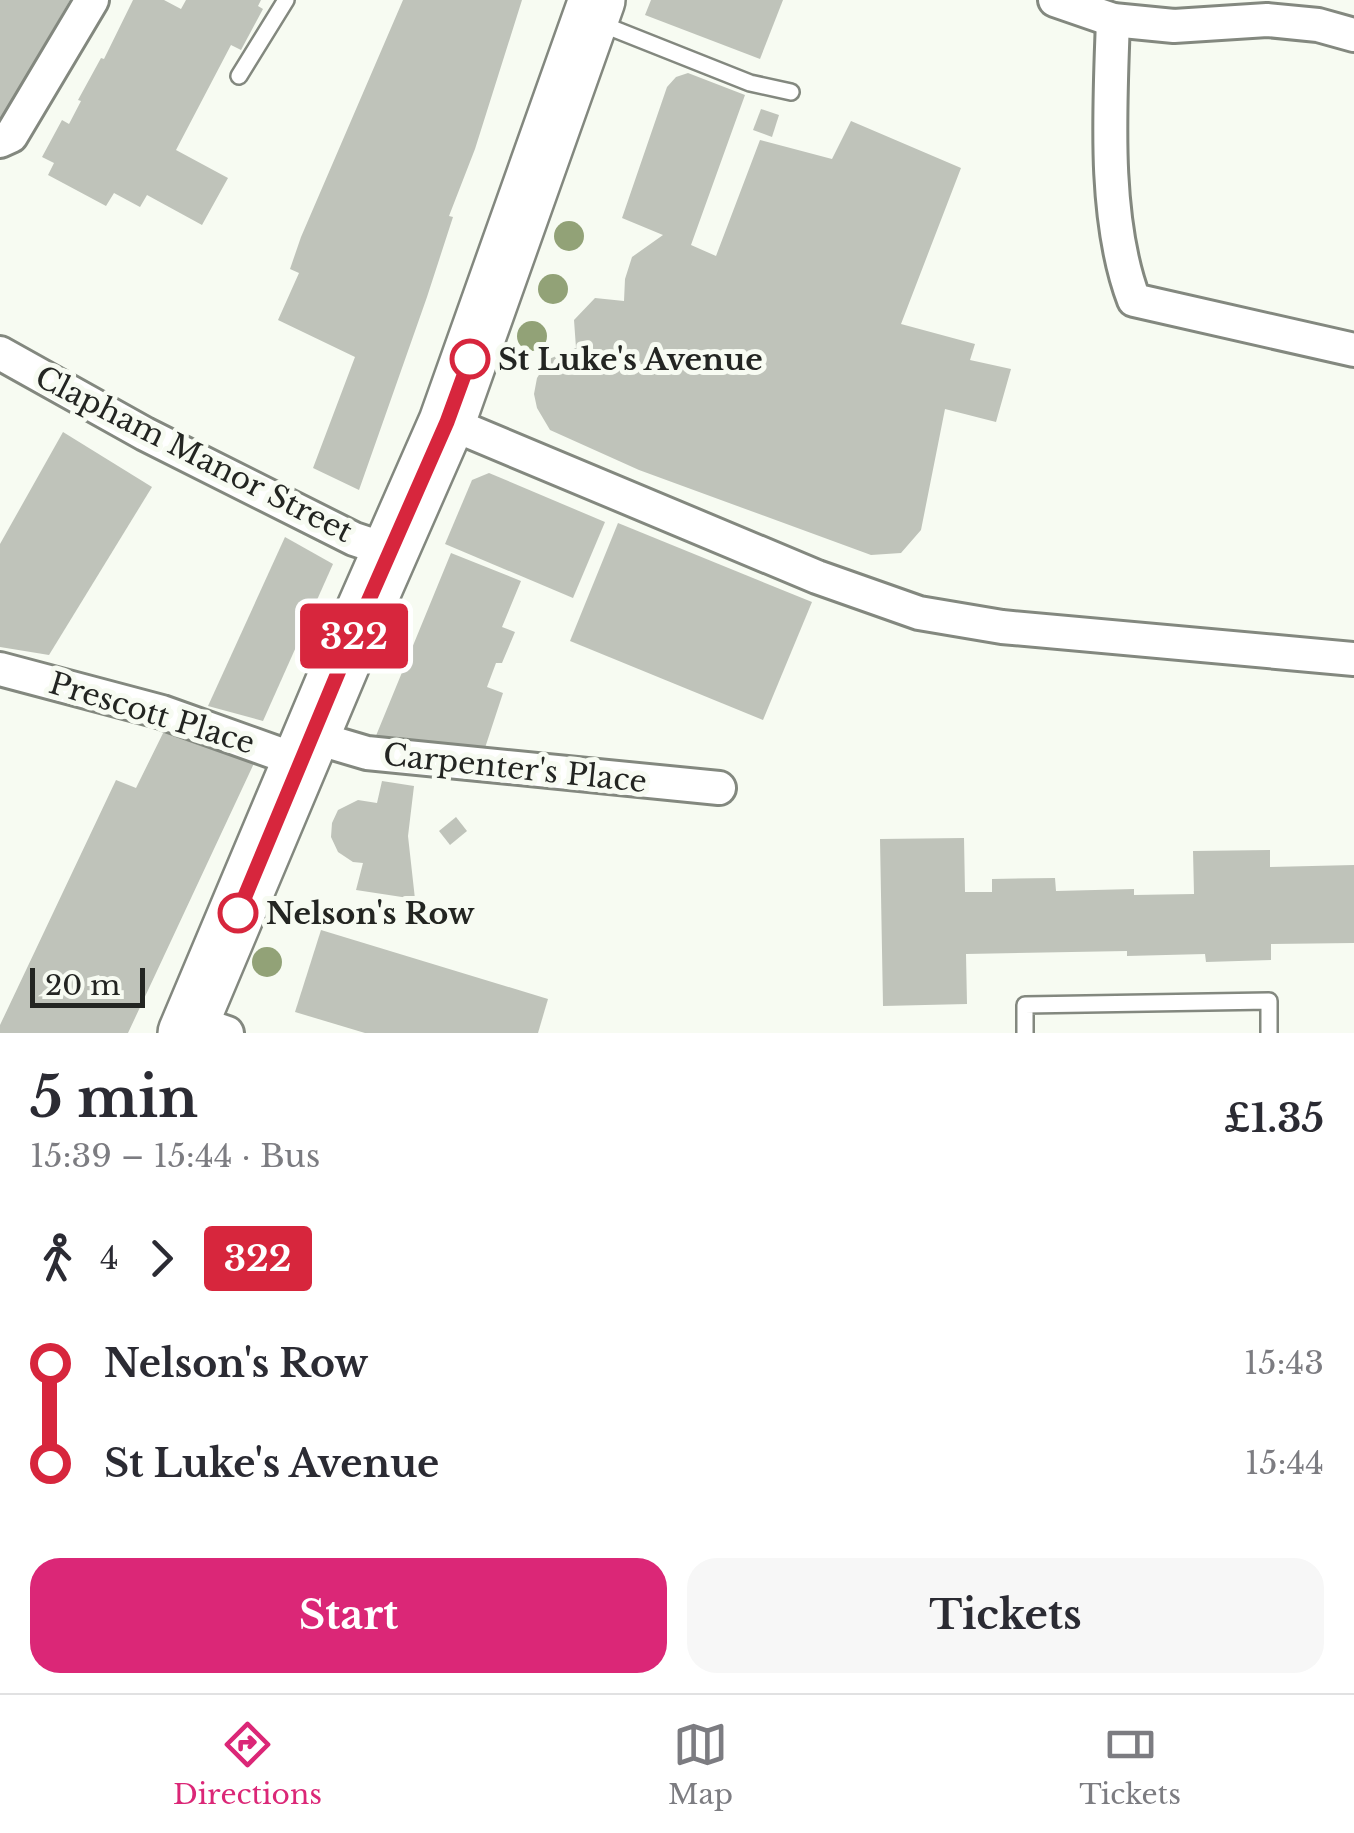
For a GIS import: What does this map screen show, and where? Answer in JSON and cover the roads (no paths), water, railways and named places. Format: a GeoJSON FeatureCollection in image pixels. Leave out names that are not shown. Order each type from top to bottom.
{"type":"FeatureCollection","features":[{"type":"Feature","properties":{"kind":"highway"},"geometry":{"type":"LineString","coordinates":[[202,1029],[307,750],[447,422],[594,10]]}},
{"type":"Feature","properties":{"kind":"street"},"geometry":{"type":"LineString","coordinates":[[0,141],[12,136],[92,0]]}},
{"type":"Feature","properties":{"kind":"street"},"geometry":{"type":"LineString","coordinates":[[1055,0],[1112,20],[1174,26],[1269,10],[1354,36]]}},
{"type":"Feature","properties":{"kind":"street"},"geometry":{"type":"LineString","coordinates":[[1112,20],[1110,150],[1125,275],[1134,300],[1354,350]]}},
{"type":"Feature","properties":{"kind":"street","name":"Clapham Manor Street"},"geometry":{"type":"LineString","coordinates":[[0,353],[145,434],[354,539],[390,551]]}},
{"type":"Feature","properties":{"kind":"street"},"geometry":{"type":"LineString","coordinates":[[447,422],[817,577],[919,613],[1002,627],[1354,659]]}},
{"type":"Feature","properties":{"kind":"street","name":"Prescott Place"},"geometry":{"type":"LineString","coordinates":[[0,669],[307,750]]}},
{"type":"Feature","properties":{"kind":"street","name":"Carpenter's Place"},"geometry":{"type":"LineString","coordinates":[[307,750],[367,752],[719,788]]}},
{"type":"Feature","properties":{"kind":"lane"},"geometry":{"type":"LineString","coordinates":[[239,76],[286,0]]}},
{"type":"Feature","properties":{"kind":"lane"},"geometry":{"type":"LineString","coordinates":[[594,10],[750,83],[790,92]]}},
{"type":"Feature","properties":{"kind":"lane"},"geometry":{"type":"LineString","coordinates":[[1024,1033],[1025,1006],[1269,1001],[1269,1033]]}},
{"type":"Feature","properties":{"kind":"place","name":"St Luke's Avenue"},"geometry":{"type":"Point","coordinates":[470,359]}},
{"type":"Feature","properties":{"kind":"place","name":"Nelson's Row"},"geometry":{"type":"Point","coordinates":[238,913]}}]}
